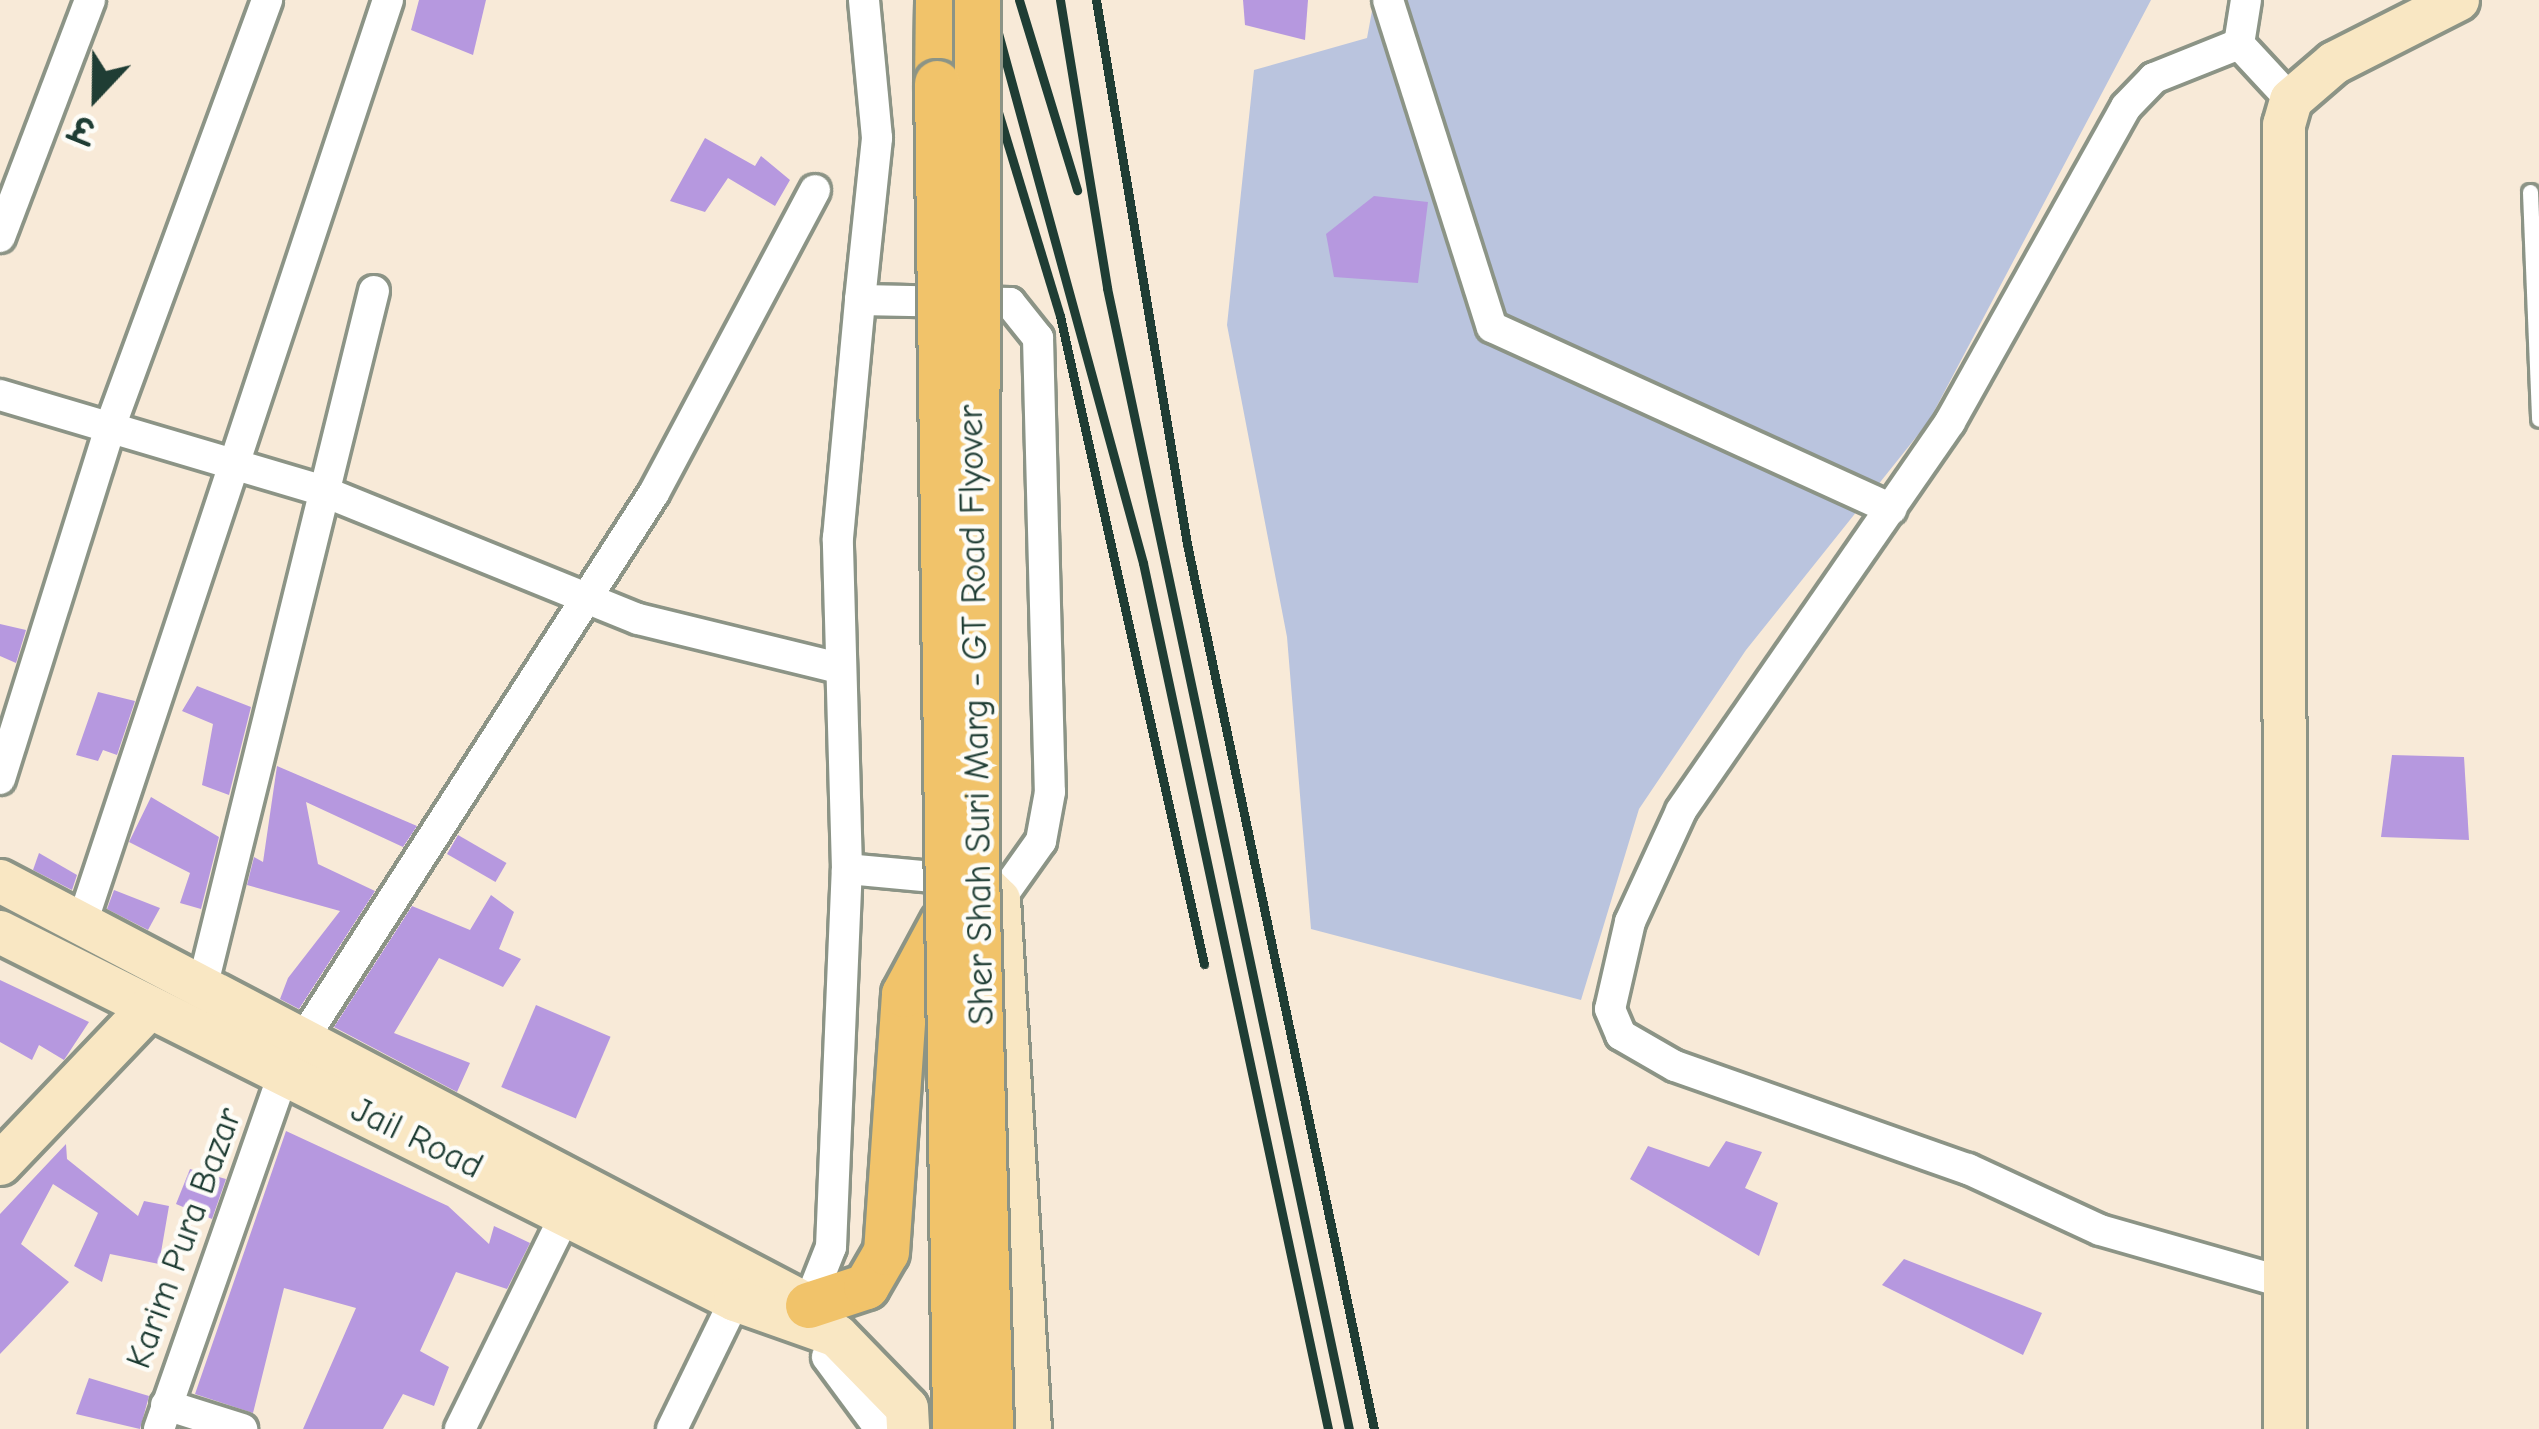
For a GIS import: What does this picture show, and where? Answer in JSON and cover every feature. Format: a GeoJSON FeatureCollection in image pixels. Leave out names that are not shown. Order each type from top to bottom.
{"type":"FeatureCollection","features":[{"type":"Feature","properties":{"kind":"main road","name":"Sher Shah Suri Marg - GT Road Flyover"},"geometry":{"type":"LineString","coordinates":[[938,0],[942,923],[955,1429]]}},
{"type":"Feature","properties":{"kind":"main road","name":"Sher Shah Suri Marg - GT Road Flyover"},"geometry":{"type":"LineString","coordinates":[[977,0],[975,848],[990,1429]]}},
{"type":"Feature","properties":{"kind":"main road"},"geometry":{"type":"LineString","coordinates":[[830,1311],[866,1286],[886,1252],[904,994],[942,923]]}},
{"type":"Feature","properties":{"kind":"street"},"geometry":{"type":"LineString","coordinates":[[0,236],[90,0]]}},
{"type":"Feature","properties":{"kind":"street"},"geometry":{"type":"LineString","coordinates":[[0,779],[110,428],[267,0]]}},
{"type":"Feature","properties":{"kind":"street"},"geometry":{"type":"LineString","coordinates":[[83,920],[239,469],[388,0]]}},
{"type":"Feature","properties":{"kind":"street"},"geometry":{"type":"LineString","coordinates":[[864,0],[877,138],[860,300],[838,668],[847,869],[827,1357],[880,1429]]}},
{"type":"Feature","properties":{"kind":"street"},"geometry":{"type":"LineString","coordinates":[[1388,0],[1492,327],[1892,508]]}},
{"type":"Feature","properties":{"kind":"street"},"geometry":{"type":"LineString","coordinates":[[2239,44],[2246,0]]}},
{"type":"Feature","properties":{"kind":"street"},"geometry":{"type":"LineString","coordinates":[[2285,1429],[2283,144],[2291,100],[2334,62],[2458,0]]}},
{"type":"Feature","properties":{"kind":"street"},"geometry":{"type":"LineString","coordinates":[[2239,44],[2154,78],[2126,107],[1892,508],[1681,811],[1630,922],[1614,1024],[1675,1066],[1968,1169],[2100,1230],[2286,1283]]}},
{"type":"Feature","properties":{"kind":"street"},"geometry":{"type":"LineString","coordinates":[[2239,44],[2291,100]]}},
{"type":"Feature","properties":{"kind":"street","name":"Karim Pura Bazar"},"geometry":{"type":"LineString","coordinates":[[162,1417],[292,1058],[581,598],[654,493],[814,190]]}},
{"type":"Feature","properties":{"kind":"street"},"geometry":{"type":"LineString","coordinates":[[201,992],[320,490],[374,291]]}},
{"type":"Feature","properties":{"kind":"street"},"geometry":{"type":"LineString","coordinates":[[860,300],[1010,303],[1038,338],[1050,792],[1041,841],[990,891],[1030,1429]]}},
{"type":"Feature","properties":{"kind":"street"},"geometry":{"type":"LineString","coordinates":[[0,395],[320,490],[581,598],[838,668]]}},
{"type":"Feature","properties":{"kind":"street"},"geometry":{"type":"LineString","coordinates":[[847,869],[990,891]]}},
{"type":"Feature","properties":{"kind":"street","name":"Jail Road"},"geometry":{"type":"LineString","coordinates":[[0,881],[83,920],[201,992],[292,1058],[567,1213],[735,1300],[830,1311]]}},
{"type":"Feature","properties":{"kind":"street","name":"Jail Road"},"geometry":{"type":"LineString","coordinates":[[0,932],[148,1008],[292,1058],[830,1311]]}},
{"type":"Feature","properties":{"kind":"street"},"geometry":{"type":"LineString","coordinates":[[0,1164],[148,1008]]}},
{"type":"Feature","properties":{"kind":"street"},"geometry":{"type":"LineString","coordinates":[[460,1429],[567,1213]]}},
{"type":"Feature","properties":{"kind":"street"},"geometry":{"type":"LineString","coordinates":[[672,1429],[735,1300]]}},
{"type":"Feature","properties":{"kind":"street"},"geometry":{"type":"LineString","coordinates":[[830,1311],[907,1408],[908,1429]]}},
{"type":"Feature","properties":{"kind":"street"},"geometry":{"type":"LineString","coordinates":[[162,1417],[242,1429]]}},
{"type":"Feature","properties":{"kind":"lane"},"geometry":{"type":"LineString","coordinates":[[2530,192],[2539,418]]}},
{"type":"Feature","properties":{"kind":"shaded area"},"geometry":{"type":"Polygon","coordinates":[[[1374,0],[2151,0],[1929,421],[1746,650],[1639,809],[1581,1000],[1311,929],[1287,637],[1227,325],[1254,70],[1367,38],[1374,0]]]}},
{"type":"Feature","properties":{"kind":"building"},"geometry":{"type":"Polygon","coordinates":[[[419,0],[486,0],[473,55],[411,30],[419,0]]]}},
{"type":"Feature","properties":{"kind":"building"},"geometry":{"type":"Polygon","coordinates":[[[1243,0],[1308,0],[1305,40],[1245,25],[1243,0]]]}},
{"type":"Feature","properties":{"kind":"building"},"geometry":{"type":"Polygon","coordinates":[[[705,138],[755,166],[761,156],[790,180],[775,206],[728,178],[705,212],[670,201],[705,138]]]}},
{"type":"Feature","properties":{"kind":"building"},"geometry":{"type":"Polygon","coordinates":[[[1374,196],[1428,202],[1418,283],[1334,277],[1326,234],[1374,196]]]}},
{"type":"Feature","properties":{"kind":"building"},"geometry":{"type":"Polygon","coordinates":[[[0,624],[26,630],[16,663],[0,656],[0,624]]]}},
{"type":"Feature","properties":{"kind":"building"},"geometry":{"type":"Polygon","coordinates":[[[197,686],[251,707],[229,795],[202,785],[213,724],[182,711],[197,686]]]}},
{"type":"Feature","properties":{"kind":"building"},"geometry":{"type":"Polygon","coordinates":[[[98,692],[135,701],[117,755],[103,750],[98,761],[76,755],[98,692]]]}},
{"type":"Feature","properties":{"kind":"building"},"geometry":{"type":"Polygon","coordinates":[[[2392,755],[2464,757],[2469,840],[2381,837],[2392,755]]]}},
{"type":"Feature","properties":{"kind":"building"},"geometry":{"type":"Polygon","coordinates":[[[277,766],[417,826],[403,847],[306,802],[318,864],[375,891],[299,1009],[280,999],[288,978],[340,911],[247,885],[254,857],[263,862],[277,766]]]}},
{"type":"Feature","properties":{"kind":"building"},"geometry":{"type":"Polygon","coordinates":[[[151,797],[219,837],[201,909],[180,903],[190,873],[129,842],[151,797]]]}},
{"type":"Feature","properties":{"kind":"building"},"geometry":{"type":"Polygon","coordinates":[[[458,835],[506,863],[495,882],[447,854],[458,835]]]}},
{"type":"Feature","properties":{"kind":"building"},"geometry":{"type":"Polygon","coordinates":[[[39,853],[77,875],[72,890],[33,870],[39,853]]]}},
{"type":"Feature","properties":{"kind":"building"},"geometry":{"type":"Polygon","coordinates":[[[114,890],[160,908],[148,930],[107,909],[114,890]]]}},
{"type":"Feature","properties":{"kind":"building"},"geometry":{"type":"Polygon","coordinates":[[[491,895],[514,912],[499,949],[521,959],[503,987],[439,958],[394,1033],[470,1063],[457,1092],[334,1027],[412,906],[470,930],[491,895]]]}},
{"type":"Feature","properties":{"kind":"building"},"geometry":{"type":"Polygon","coordinates":[[[0,980],[89,1022],[64,1060],[39,1045],[32,1060],[0,1042],[0,980]]]}},
{"type":"Feature","properties":{"kind":"building"},"geometry":{"type":"Polygon","coordinates":[[[536,1005],[611,1037],[576,1119],[501,1087],[536,1005]]]}},
{"type":"Feature","properties":{"kind":"building"},"geometry":{"type":"Polygon","coordinates":[[[286,1131],[448,1206],[489,1244],[494,1226],[530,1243],[507,1289],[456,1272],[420,1351],[449,1367],[434,1406],[403,1394],[383,1429],[303,1429],[356,1308],[284,1288],[253,1413],[195,1394],[286,1131]]]}},
{"type":"Feature","properties":{"kind":"building"},"geometry":{"type":"Polygon","coordinates":[[[1726,1141],[1762,1152],[1745,1188],[1778,1203],[1759,1256],[1630,1179],[1648,1146],[1709,1167],[1726,1141]]]}},
{"type":"Feature","properties":{"kind":"building"},"geometry":{"type":"Polygon","coordinates":[[[66,1144],[67,1159],[138,1216],[144,1201],[169,1206],[159,1264],[110,1254],[102,1282],[74,1266],[98,1213],[53,1184],[21,1244],[69,1282],[0,1354],[0,1214],[66,1144]]]}},
{"type":"Feature","properties":{"kind":"building"},"geometry":{"type":"Polygon","coordinates":[[[190,1169],[226,1179],[212,1219],[176,1204],[190,1169]]]}},
{"type":"Feature","properties":{"kind":"building"},"geometry":{"type":"Polygon","coordinates":[[[1904,1259],[2042,1313],[2023,1355],[1882,1285],[1904,1259]]]}},
{"type":"Feature","properties":{"kind":"building"},"geometry":{"type":"Polygon","coordinates":[[[89,1378],[149,1396],[140,1429],[76,1414],[89,1378]]]}},
{"type":"Feature","properties":{"kind":"railway"},"geometry":{"type":"LineString","coordinates":[[964,0],[1060,316],[1204,964]]}},
{"type":"Feature","properties":{"kind":"railway"},"geometry":{"type":"LineString","coordinates":[[989,0],[1143,563],[1328,1429]]}},
{"type":"Feature","properties":{"kind":"railway"},"geometry":{"type":"LineString","coordinates":[[1019,0],[1077,190]]}},
{"type":"Feature","properties":{"kind":"railway"},"geometry":{"type":"LineString","coordinates":[[1060,0],[1107,288],[1349,1429]]}},
{"type":"Feature","properties":{"kind":"railway"},"geometry":{"type":"LineString","coordinates":[[1096,0],[1187,544],[1374,1429]]}}]}
